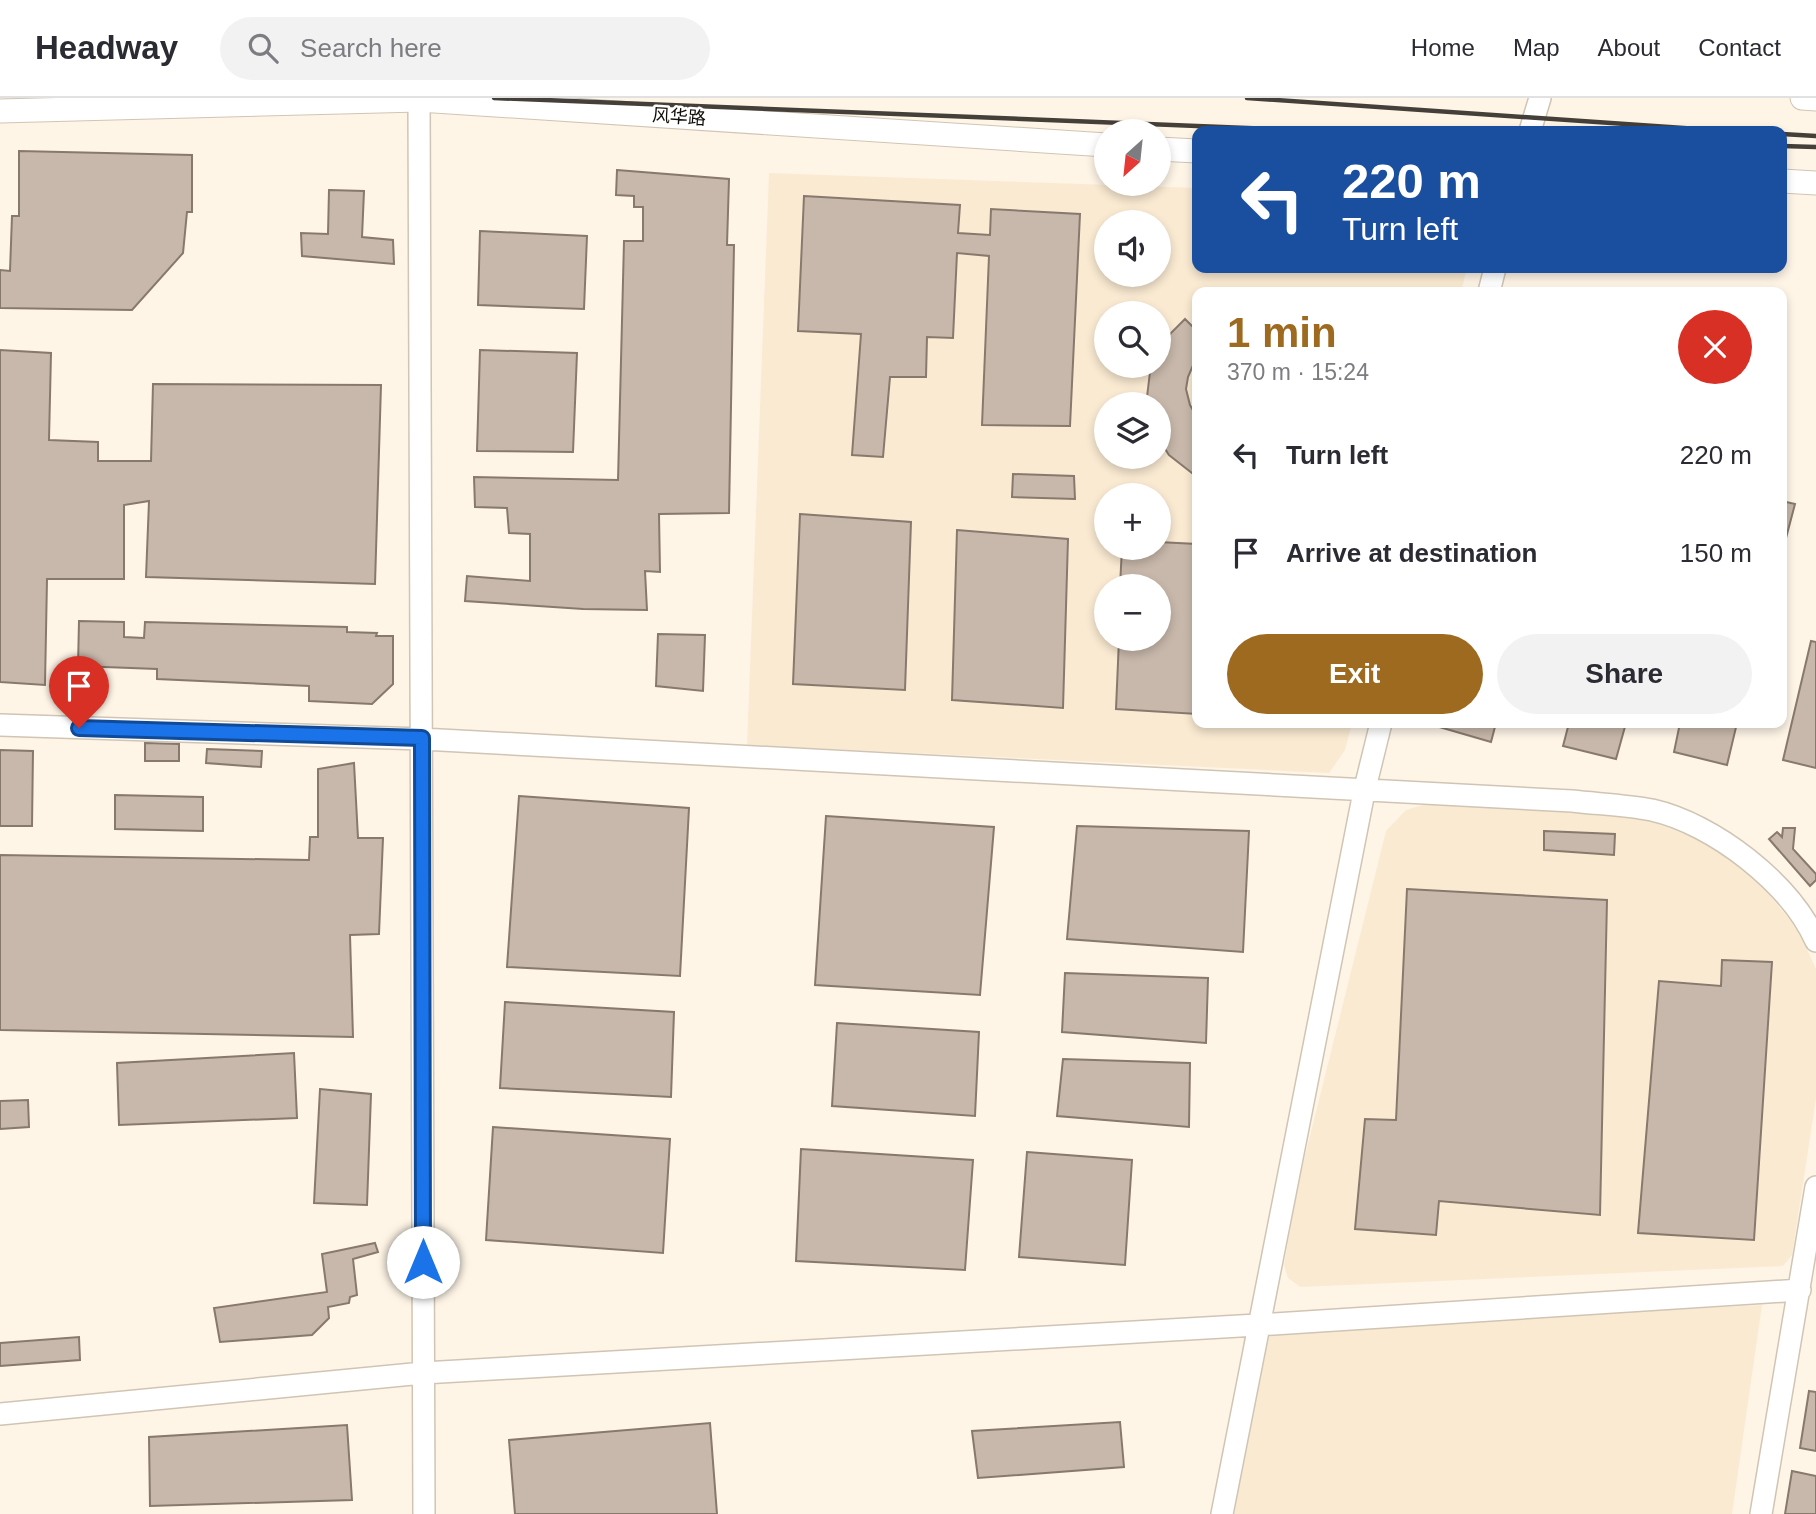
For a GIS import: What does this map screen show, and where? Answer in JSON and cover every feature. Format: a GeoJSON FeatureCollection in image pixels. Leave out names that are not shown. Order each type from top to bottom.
{"type":"FeatureCollection","features":[{"type":"Feature","properties":{"kind":"main road"},"geometry":{"type":"LineString","coordinates":[[1802,98],[1816,99]]}},
{"type":"Feature","properties":{"kind":"main road","name":"风华路"},"geometry":{"type":"LineString","coordinates":[[0,111],[419,99],[1094,144]]}},
{"type":"Feature","properties":{"kind":"main road"},"geometry":{"type":"LineString","coordinates":[[1171,150],[1192,151]]}},
{"type":"Feature","properties":{"kind":"main road"},"geometry":{"type":"LineString","coordinates":[[1787,181],[1816,183]]}},
{"type":"Feature","properties":{"kind":"street"},"geometry":{"type":"LineString","coordinates":[[1532,126],[1540,98]]}},
{"type":"Feature","properties":{"kind":"street"},"geometry":{"type":"LineString","coordinates":[[419,99],[424,1514]]}},
{"type":"Feature","properties":{"kind":"street"},"geometry":{"type":"LineString","coordinates":[[0,725],[422,738],[1364,792],[1572,801],[1654,811],[1715,836],[1757,865],[1805,917],[1816,941]]}},
{"type":"Feature","properties":{"kind":"street"},"geometry":{"type":"LineString","coordinates":[[1222,1514],[1257,1325],[1364,792],[1380,728]]}},
{"type":"Feature","properties":{"kind":"street"},"geometry":{"type":"LineString","coordinates":[[1761,1514],[1816,1188]]}},
{"type":"Feature","properties":{"kind":"street"},"geometry":{"type":"LineString","coordinates":[[0,1414],[423,1373],[1257,1325],[1800,1290]]}},
{"type":"Feature","properties":{"kind":"shaded area"},"geometry":{"type":"Polygon","coordinates":[[[769,173],[1094,184],[1094,196],[1171,196],[1171,187],[1192,188],[1192,273],[1466,273],[1462,287],[1192,287],[1192,728],[1351,728],[1345,750],[1329,773],[747,745],[769,173]]]}},
{"type":"Feature","properties":{"kind":"shaded area"},"geometry":{"type":"Polygon","coordinates":[[[1429,803],[1642,817],[1707,843],[1758,881],[1798,930],[1816,969],[1816,1099],[1792,1255],[1783,1266],[1300,1287],[1288,1278],[1284,1265],[1298,1184],[1386,831],[1406,810],[1429,803]]]}},
{"type":"Feature","properties":{"kind":"shaded area"},"geometry":{"type":"Polygon","coordinates":[[[1762,1305],[1732,1514],[1227,1514],[1244,1332],[1762,1305]]]}},
{"type":"Feature","properties":{"kind":"building"},"geometry":{"type":"Polygon","coordinates":[[[19,151],[192,155],[192,212],[187,212],[183,253],[132,310],[0,308],[0,270],[10,271],[12,216],[19,216],[19,151]]]}},
{"type":"Feature","properties":{"kind":"building"},"geometry":{"type":"Polygon","coordinates":[[[617,170],[729,179],[727,245],[734,245],[729,513],[659,514],[660,572],[645,571],[647,610],[583,609],[465,601],[467,576],[530,581],[530,534],[509,533],[507,508],[475,507],[474,477],[618,480],[624,241],[643,241],[643,207],[634,207],[634,196],[616,195],[617,170]]]}},
{"type":"Feature","properties":{"kind":"building"},"geometry":{"type":"Polygon","coordinates":[[[329,190],[364,191],[362,237],[393,240],[394,264],[302,256],[301,233],[328,234],[329,190]]]}},
{"type":"Feature","properties":{"kind":"building"},"geometry":{"type":"Polygon","coordinates":[[[804,196],[960,205],[958,233],[990,235],[991,209],[1080,214],[1070,426],[982,425],[989,256],[957,253],[953,338],[927,337],[926,377],[890,377],[883,457],[852,455],[861,334],[798,331],[804,196]]]}},
{"type":"Feature","properties":{"kind":"building"},"geometry":{"type":"Polygon","coordinates":[[[480,231],[587,236],[584,309],[478,305],[480,231]]]}},
{"type":"Feature","properties":{"kind":"building"},"geometry":{"type":"Polygon","coordinates":[[[1185,319],[1192,326],[1192,368],[1186,389],[1192,408],[1192,473],[1171,457],[1171,392],[1148,392],[1149,378],[1171,378],[1171,333],[1185,319]]]}},
{"type":"Feature","properties":{"kind":"building"},"geometry":{"type":"Polygon","coordinates":[[[0,350],[51,353],[49,440],[98,442],[98,461],[151,461],[153,384],[381,385],[375,584],[146,577],[149,501],[124,505],[124,579],[47,579],[45,685],[0,682],[0,350]]]}},
{"type":"Feature","properties":{"kind":"building"},"geometry":{"type":"Polygon","coordinates":[[[480,350],[577,353],[573,452],[477,451],[480,350]]]}},
{"type":"Feature","properties":{"kind":"building"},"geometry":{"type":"Polygon","coordinates":[[[1013,474],[1074,476],[1075,499],[1012,497],[1013,474]]]}},
{"type":"Feature","properties":{"kind":"building"},"geometry":{"type":"Polygon","coordinates":[[[1787,502],[1795,504],[1787,534],[1787,502]]]}},
{"type":"Feature","properties":{"kind":"building"},"geometry":{"type":"Polygon","coordinates":[[[800,514],[911,522],[905,690],[793,684],[800,514]]]}},
{"type":"Feature","properties":{"kind":"building"},"geometry":{"type":"Polygon","coordinates":[[[957,530],[1068,539],[1063,708],[952,700],[957,530]]]}},
{"type":"Feature","properties":{"kind":"building"},"geometry":{"type":"Polygon","coordinates":[[[1171,543],[1192,544],[1192,714],[1116,709],[1118,651],[1171,651],[1171,574],[1121,574],[1121,560],[1171,560],[1171,543]]]}},
{"type":"Feature","properties":{"kind":"building"},"geometry":{"type":"Polygon","coordinates":[[[79,621],[124,622],[124,637],[144,638],[145,622],[347,627],[347,632],[393,636],[393,684],[372,704],[309,701],[309,686],[157,679],[157,669],[78,666],[79,621]]]}},
{"type":"Feature","properties":{"kind":"building"},"geometry":{"type":"Polygon","coordinates":[[[658,634],[705,635],[703,691],[656,686],[658,634]]]}},
{"type":"Feature","properties":{"kind":"building"},"geometry":{"type":"Polygon","coordinates":[[[1811,641],[1816,642],[1816,768],[1783,760],[1811,641]]]}},
{"type":"Feature","properties":{"kind":"building"},"geometry":{"type":"Polygon","coordinates":[[[1443,728],[1495,728],[1491,742],[1443,728]]]}},
{"type":"Feature","properties":{"kind":"building"},"geometry":{"type":"Polygon","coordinates":[[[1568,728],[1625,728],[1616,759],[1563,746],[1568,728]]]}},
{"type":"Feature","properties":{"kind":"building"},"geometry":{"type":"Polygon","coordinates":[[[1679,728],[1736,728],[1727,765],[1674,752],[1679,728]]]}},
{"type":"Feature","properties":{"kind":"building"},"geometry":{"type":"Polygon","coordinates":[[[145,743],[179,744],[179,761],[145,761],[145,743]]]}},
{"type":"Feature","properties":{"kind":"building"},"geometry":{"type":"Polygon","coordinates":[[[207,749],[262,751],[261,767],[206,763],[207,749]]]}},
{"type":"Feature","properties":{"kind":"building"},"geometry":{"type":"Polygon","coordinates":[[[0,750],[33,751],[32,826],[0,826],[0,750]]]}},
{"type":"Feature","properties":{"kind":"building"},"geometry":{"type":"Polygon","coordinates":[[[354,763],[358,838],[383,838],[379,934],[350,935],[353,1037],[0,1030],[0,855],[309,860],[310,837],[318,837],[318,769],[354,763]]]}},
{"type":"Feature","properties":{"kind":"building"},"geometry":{"type":"Polygon","coordinates":[[[115,795],[203,797],[203,831],[115,829],[115,795]]]}},
{"type":"Feature","properties":{"kind":"building"},"geometry":{"type":"Polygon","coordinates":[[[519,796],[689,808],[680,976],[507,967],[519,796]]]}},
{"type":"Feature","properties":{"kind":"building"},"geometry":{"type":"Polygon","coordinates":[[[826,816],[994,827],[980,995],[815,985],[826,816]]]}},
{"type":"Feature","properties":{"kind":"building"},"geometry":{"type":"Polygon","coordinates":[[[1077,826],[1249,831],[1243,952],[1067,939],[1077,826]]]}},
{"type":"Feature","properties":{"kind":"building"},"geometry":{"type":"Polygon","coordinates":[[[1783,828],[1795,828],[1793,849],[1816,874],[1816,880],[1810,886],[1769,839],[1777,832],[1782,837],[1783,828]]]}},
{"type":"Feature","properties":{"kind":"building"},"geometry":{"type":"Polygon","coordinates":[[[1544,831],[1615,834],[1614,855],[1544,850],[1544,831]]]}},
{"type":"Feature","properties":{"kind":"building"},"geometry":{"type":"Polygon","coordinates":[[[1407,889],[1607,900],[1600,1215],[1439,1201],[1436,1235],[1355,1229],[1365,1119],[1396,1120],[1407,889]]]}},
{"type":"Feature","properties":{"kind":"building"},"geometry":{"type":"Polygon","coordinates":[[[1722,960],[1772,962],[1754,1240],[1638,1233],[1659,981],[1721,986],[1722,960]]]}},
{"type":"Feature","properties":{"kind":"building"},"geometry":{"type":"Polygon","coordinates":[[[1065,973],[1208,978],[1206,1043],[1062,1032],[1065,973]]]}},
{"type":"Feature","properties":{"kind":"building"},"geometry":{"type":"Polygon","coordinates":[[[505,1002],[674,1012],[671,1097],[500,1088],[505,1002]]]}},
{"type":"Feature","properties":{"kind":"building"},"geometry":{"type":"Polygon","coordinates":[[[837,1023],[979,1032],[975,1116],[832,1106],[837,1023]]]}},
{"type":"Feature","properties":{"kind":"building"},"geometry":{"type":"Polygon","coordinates":[[[294,1053],[297,1118],[119,1125],[117,1063],[294,1053]]]}},
{"type":"Feature","properties":{"kind":"building"},"geometry":{"type":"Polygon","coordinates":[[[1063,1059],[1190,1063],[1189,1127],[1057,1116],[1063,1059]]]}},
{"type":"Feature","properties":{"kind":"building"},"geometry":{"type":"Polygon","coordinates":[[[320,1089],[371,1094],[367,1205],[314,1203],[320,1089]]]}},
{"type":"Feature","properties":{"kind":"building"},"geometry":{"type":"Polygon","coordinates":[[[28,1100],[29,1127],[0,1129],[0,1101],[28,1100]]]}},
{"type":"Feature","properties":{"kind":"building"},"geometry":{"type":"Polygon","coordinates":[[[493,1127],[670,1139],[663,1253],[486,1240],[493,1127]]]}},
{"type":"Feature","properties":{"kind":"building"},"geometry":{"type":"Polygon","coordinates":[[[801,1149],[973,1160],[965,1270],[796,1261],[801,1149]]]}},
{"type":"Feature","properties":{"kind":"building"},"geometry":{"type":"Polygon","coordinates":[[[1027,1152],[1132,1160],[1125,1265],[1019,1257],[1027,1152]]]}},
{"type":"Feature","properties":{"kind":"building"},"geometry":{"type":"Polygon","coordinates":[[[375,1243],[378,1252],[353,1259],[357,1295],[350,1297],[349,1303],[328,1307],[329,1318],[312,1335],[220,1342],[214,1308],[327,1292],[322,1254],[375,1243]]]}},
{"type":"Feature","properties":{"kind":"building"},"geometry":{"type":"Polygon","coordinates":[[[79,1337],[80,1360],[0,1366],[0,1343],[79,1337]]]}},
{"type":"Feature","properties":{"kind":"building"},"geometry":{"type":"Polygon","coordinates":[[[1809,1391],[1816,1392],[1816,1451],[1800,1448],[1809,1391]]]}},
{"type":"Feature","properties":{"kind":"building"},"geometry":{"type":"Polygon","coordinates":[[[1120,1422],[1124,1467],[978,1478],[972,1431],[1120,1422]]]}},
{"type":"Feature","properties":{"kind":"building"},"geometry":{"type":"Polygon","coordinates":[[[710,1423],[717,1514],[515,1514],[509,1440],[710,1423]]]}},
{"type":"Feature","properties":{"kind":"building"},"geometry":{"type":"Polygon","coordinates":[[[347,1425],[352,1500],[150,1506],[149,1437],[347,1425]]]}},
{"type":"Feature","properties":{"kind":"building"},"geometry":{"type":"Polygon","coordinates":[[[1792,1471],[1816,1476],[1816,1514],[1785,1514],[1792,1471]]]}},
{"type":"Feature","properties":{"kind":"railway"},"geometry":{"type":"LineString","coordinates":[[494,98],[1198,126]]}},
{"type":"Feature","properties":{"kind":"railway"},"geometry":{"type":"LineString","coordinates":[[1247,98],[1654,126]]}},
{"type":"Feature","properties":{"kind":"railway"},"geometry":{"type":"LineString","coordinates":[[1787,134],[1816,136]]}},
{"type":"Feature","properties":{"kind":"railway"},"geometry":{"type":"LineString","coordinates":[[1787,146],[1816,147]]}},
{"type":"Feature","properties":{"kind":"route"},"geometry":{"type":"LineString","coordinates":[[79,728],[422,738],[423,1262]]}}]}
